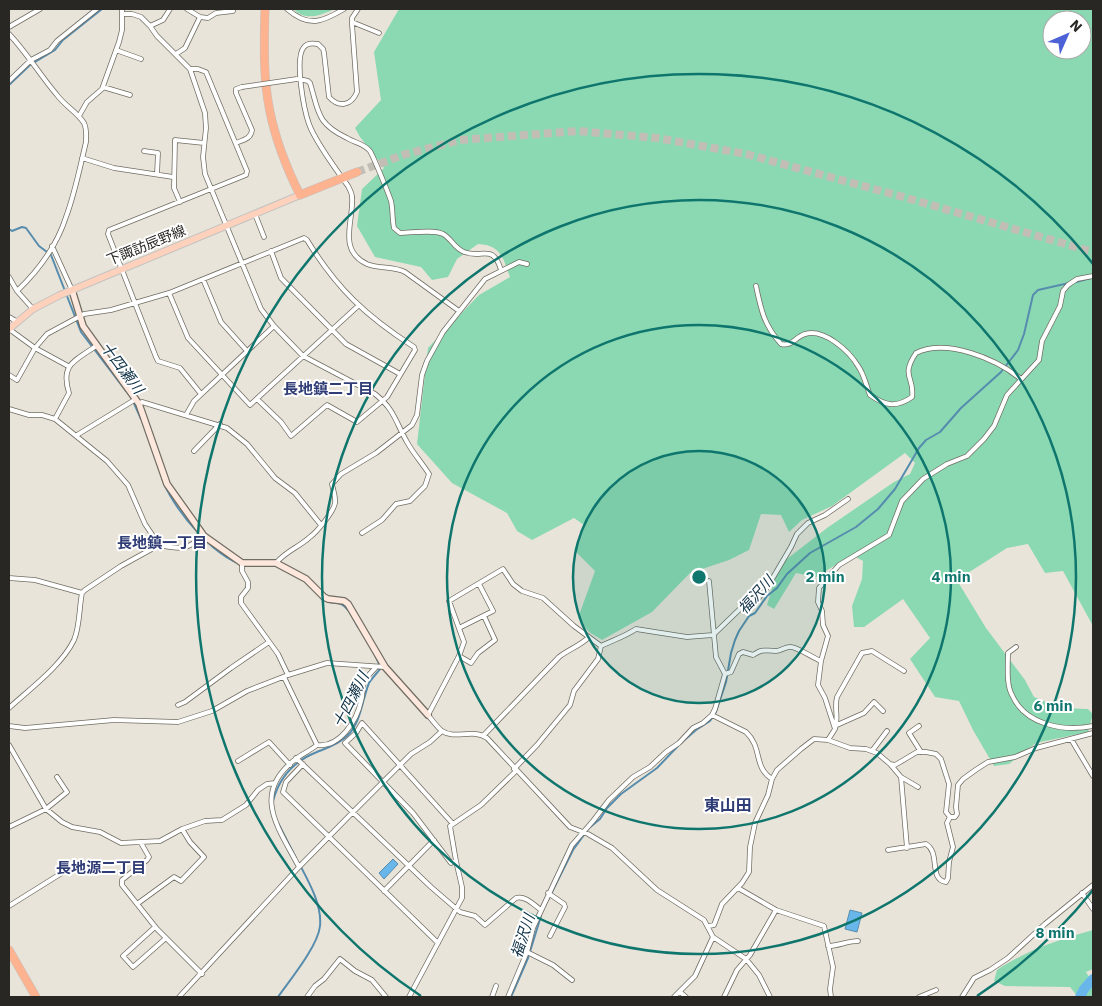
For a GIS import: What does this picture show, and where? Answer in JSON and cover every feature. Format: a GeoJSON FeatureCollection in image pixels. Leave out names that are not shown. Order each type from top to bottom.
{"type":"FeatureCollection","features":[{"type":"Feature","properties":{"kind":"highway"},"geometry":{"type":"LineString","coordinates":[[264,9],[267,88],[286,154],[301,195],[357,172]]}},
{"type":"Feature","properties":{"kind":"highway"},"geometry":{"type":"LineString","coordinates":[[9,950],[12,964],[36,997]]}},
{"type":"Feature","properties":{"kind":"main road","name":"下諏訪辰野線"},"geometry":{"type":"LineString","coordinates":[[9,329],[16,321],[33,309],[72,290],[301,195]]}},
{"type":"Feature","properties":{"kind":"street"},"geometry":{"type":"LineString","coordinates":[[9,27],[40,9]]}},
{"type":"Feature","properties":{"kind":"street"},"geometry":{"type":"LineString","coordinates":[[9,81],[31,60],[50,50],[57,41],[97,9]]}},
{"type":"Feature","properties":{"kind":"street"},"geometry":{"type":"LineString","coordinates":[[150,26],[163,20],[170,9]]}},
{"type":"Feature","properties":{"kind":"street"},"geometry":{"type":"LineString","coordinates":[[187,9],[199,16],[208,18],[216,13],[233,11],[233,9]]}},
{"type":"Feature","properties":{"kind":"street"},"geometry":{"type":"LineString","coordinates":[[176,54],[185,48],[199,16],[200,9]]}},
{"type":"Feature","properties":{"kind":"street"},"geometry":{"type":"LineString","coordinates":[[287,9],[302,19],[313,22],[323,20],[344,9]]}},
{"type":"Feature","properties":{"kind":"street"},"geometry":{"type":"LineString","coordinates":[[358,9],[352,22],[358,92],[355,98],[348,104],[337,104],[329,97],[323,48],[318,44],[307,45],[302,49],[299,79],[309,124],[348,186],[352,196],[348,241],[351,249],[368,264],[400,269],[458,311]]}},
{"type":"Feature","properties":{"kind":"street"},"geometry":{"type":"LineString","coordinates":[[79,116],[84,106],[103,87],[122,30],[122,11],[141,17],[190,69],[205,113],[206,128],[203,157],[205,174],[261,309],[274,326],[303,356],[384,400],[392,410],[406,441],[429,474],[427,483],[410,501],[396,504],[382,520],[362,533]]}},
{"type":"Feature","properties":{"kind":"street"},"geometry":{"type":"LineString","coordinates":[[352,22],[379,33]]}},
{"type":"Feature","properties":{"kind":"street"},"geometry":{"type":"LineString","coordinates":[[9,34],[58,96],[79,116],[86,126],[86,142],[66,219],[33,276],[17,291]]}},
{"type":"Feature","properties":{"kind":"street"},"geometry":{"type":"LineString","coordinates":[[116,50],[141,59]]}},
{"type":"Feature","properties":{"kind":"street"},"geometry":{"type":"LineString","coordinates":[[190,69],[206,72],[247,171],[246,175],[110,230],[108,234],[158,361],[180,368],[201,394]]}},
{"type":"Feature","properties":{"kind":"street"},"geometry":{"type":"LineString","coordinates":[[236,143],[248,138],[252,130],[236,89],[242,86],[299,79],[308,81],[320,118],[332,129],[361,144],[370,152],[391,202],[394,228],[400,233],[436,232],[444,234],[458,249],[465,253],[488,253],[494,255],[501,270]]}},
{"type":"Feature","properties":{"kind":"street"},"geometry":{"type":"LineString","coordinates":[[103,87],[130,95]]}},
{"type":"Feature","properties":{"kind":"street"},"geometry":{"type":"LineString","coordinates":[[180,202],[174,188],[173,176],[175,140],[204,143]]}},
{"type":"Feature","properties":{"kind":"street"},"geometry":{"type":"LineString","coordinates":[[144,151],[158,153],[158,174]]}},
{"type":"Feature","properties":{"kind":"street"},"geometry":{"type":"LineString","coordinates":[[82,158],[114,168],[173,176]]}},
{"type":"Feature","properties":{"kind":"street"},"geometry":{"type":"LineString","coordinates":[[255,214],[264,238]]}},
{"type":"Feature","properties":{"kind":"street"},"geometry":{"type":"LineString","coordinates":[[9,375],[17,380],[36,348],[47,334],[90,312],[111,310],[170,293],[304,238],[336,282],[358,306],[385,328],[414,347],[415,350],[384,400],[358,422],[327,405],[291,436],[257,399]]}},
{"type":"Feature","properties":{"kind":"street"},"geometry":{"type":"LineString","coordinates":[[52,246],[72,290],[82,326],[138,401],[167,484],[204,536],[242,563],[276,563],[306,579],[328,599],[344,601],[348,604],[385,667],[442,730],[450,734],[471,733],[483,736],[570,828],[582,832],[612,848],[646,882],[699,916],[709,926],[713,936],[746,959],[759,975],[770,997]]}},
{"type":"Feature","properties":{"kind":"street"},"geometry":{"type":"LineString","coordinates":[[271,251],[282,278],[346,344],[400,374]]}},
{"type":"Feature","properties":{"kind":"street"},"geometry":{"type":"LineString","coordinates":[[276,563],[285,552],[311,537],[335,506],[336,499],[332,484],[341,474],[376,453],[412,425],[416,414],[422,375],[427,361],[443,332],[458,311],[485,279],[519,262],[527,264]]}},
{"type":"Feature","properties":{"kind":"street"},"geometry":{"type":"LineString","coordinates":[[836,727],[818,685],[821,660],[828,636],[822,625],[822,611],[818,602],[819,588],[839,565],[889,535],[902,501],[924,479],[947,464],[967,456],[984,439],[994,426],[1007,395],[1019,378],[1039,360],[1042,341],[1060,306],[1068,284],[1077,279],[1093,276]]}},
{"type":"Feature","properties":{"kind":"street"},"geometry":{"type":"LineString","coordinates":[[9,277],[17,291],[33,309]]}},
{"type":"Feature","properties":{"kind":"street"},"geometry":{"type":"LineString","coordinates":[[203,280],[221,322],[247,351]]}},
{"type":"Feature","properties":{"kind":"street"},"geometry":{"type":"LineString","coordinates":[[756,286],[764,320],[781,344],[790,344],[806,334],[815,333],[828,338],[857,364],[870,395],[886,404],[902,404],[912,397],[913,392],[908,377],[908,368],[916,353],[920,351],[942,347],[989,359],[1019,378]]}},
{"type":"Feature","properties":{"kind":"street"},"geometry":{"type":"LineString","coordinates":[[170,293],[188,338],[250,405],[358,306]]}},
{"type":"Feature","properties":{"kind":"street"},"geometry":{"type":"LineString","coordinates":[[9,317],[16,321]]}},
{"type":"Feature","properties":{"kind":"street"},"geometry":{"type":"LineString","coordinates":[[186,415],[194,401],[274,326]]}},
{"type":"Feature","properties":{"kind":"street"},"geometry":{"type":"LineString","coordinates":[[9,329],[36,348],[68,366]]}},
{"type":"Feature","properties":{"kind":"street"},"geometry":{"type":"LineString","coordinates":[[55,419],[69,392],[65,379],[68,366],[96,346]]}},
{"type":"Feature","properties":{"kind":"street"},"geometry":{"type":"LineString","coordinates":[[77,435],[138,401],[220,424],[228,428],[247,444],[275,478],[295,493],[321,525]]}},
{"type":"Feature","properties":{"kind":"street"},"geometry":{"type":"LineString","coordinates":[[9,409],[29,415],[42,415],[55,419],[107,461],[128,485],[145,524],[158,545]]}},
{"type":"Feature","properties":{"kind":"street"},"geometry":{"type":"LineString","coordinates":[[194,450],[220,424]]}},
{"type":"Feature","properties":{"kind":"street"},"geometry":{"type":"LineString","coordinates":[[409,997],[462,898],[462,887],[450,826],[480,805],[537,745],[570,705],[574,691],[598,660],[601,646],[612,640],[623,638],[636,629],[687,637],[713,635],[742,607],[757,600],[792,547],[797,534],[808,523],[825,515],[848,499]]}},
{"type":"Feature","properties":{"kind":"street"},"geometry":{"type":"LineString","coordinates":[[9,708],[48,673],[70,646],[78,624],[82,593],[121,566],[158,545],[178,549],[184,548],[192,546],[204,536]]}},
{"type":"Feature","properties":{"kind":"street"},"geometry":{"type":"LineString","coordinates":[[242,563],[242,571],[248,582],[248,588],[241,597],[241,603],[278,654],[317,745]]}},
{"type":"Feature","properties":{"kind":"street"},"geometry":{"type":"LineString","coordinates":[[428,715],[459,656],[464,642],[449,601],[503,569],[513,584],[522,591],[543,598],[574,626],[601,646]]}},
{"type":"Feature","properties":{"kind":"street"},"geometry":{"type":"LineString","coordinates":[[9,578],[34,580],[82,593]]}},
{"type":"Feature","properties":{"kind":"street"},"geometry":{"type":"LineString","coordinates":[[508,997],[527,952],[533,928],[572,845],[594,821],[609,800],[633,778],[650,767],[679,743],[693,728],[712,715],[718,702],[725,674],[716,657],[710,581]]}},
{"type":"Feature","properties":{"kind":"street"},"geometry":{"type":"LineString","coordinates":[[459,628],[493,611],[479,584]]}},
{"type":"Feature","properties":{"kind":"street"},"geometry":{"type":"LineString","coordinates":[[459,656],[471,663],[478,653],[494,640],[484,616]]}},
{"type":"Feature","properties":{"kind":"street"},"geometry":{"type":"LineString","coordinates":[[483,736],[559,657],[569,649],[582,644],[589,637]]}},
{"type":"Feature","properties":{"kind":"street"},"geometry":{"type":"LineString","coordinates":[[178,706],[270,642]]}},
{"type":"Feature","properties":{"kind":"street"},"geometry":{"type":"LineString","coordinates":[[725,674],[731,672],[739,654],[743,652],[753,655],[762,649],[778,651],[789,646],[808,656],[821,660]]}},
{"type":"Feature","properties":{"kind":"street"},"geometry":{"type":"LineString","coordinates":[[1016,647],[1008,653],[1008,672],[1011,695],[1020,708],[1034,720],[1061,727],[1082,728],[1093,726]]}},
{"type":"Feature","properties":{"kind":"street"},"geometry":{"type":"LineString","coordinates":[[836,727],[835,704],[837,697],[862,653],[872,650],[904,671]]}},
{"type":"Feature","properties":{"kind":"street"},"geometry":{"type":"LineString","coordinates":[[9,726],[25,728],[122,720],[178,722],[212,711],[247,691],[327,663],[385,667]]}},
{"type":"Feature","properties":{"kind":"street"},"geometry":{"type":"LineString","coordinates":[[299,867],[274,821],[271,811],[270,800],[275,783],[296,758],[317,745],[339,738],[349,729],[361,702],[364,681],[376,667]]}},
{"type":"Feature","properties":{"kind":"street"},"geometry":{"type":"LineString","coordinates":[[828,740],[836,727],[864,713],[874,702],[883,711]]}},
{"type":"Feature","properties":{"kind":"street"},"geometry":{"type":"LineString","coordinates":[[712,715],[746,732],[750,736],[757,751],[761,769],[772,779]]}},
{"type":"Feature","properties":{"kind":"street"},"geometry":{"type":"LineString","coordinates":[[344,743],[356,733],[362,723],[453,824]]}},
{"type":"Feature","properties":{"kind":"street"},"geometry":{"type":"LineString","coordinates":[[919,726],[909,733],[920,752]]}},
{"type":"Feature","properties":{"kind":"street"},"geometry":{"type":"LineString","coordinates":[[179,997],[328,837],[411,754],[430,742],[442,730]]}},
{"type":"Feature","properties":{"kind":"street"},"geometry":{"type":"LineString","coordinates":[[872,751],[887,731]]}},
{"type":"Feature","properties":{"kind":"street"},"geometry":{"type":"LineString","coordinates":[[950,817],[955,817],[957,814],[958,785],[963,779],[988,762],[1015,757],[1036,748],[1093,733]]}},
{"type":"Feature","properties":{"kind":"street"},"geometry":{"type":"LineString","coordinates":[[339,738],[412,813],[450,863],[456,861]]}},
{"type":"Feature","properties":{"kind":"street"},"geometry":{"type":"LineString","coordinates":[[709,926],[714,925],[722,904],[738,888],[749,872],[750,847],[755,823],[777,770],[814,739],[828,740],[850,748],[872,751],[890,764],[901,778],[918,787]]}},
{"type":"Feature","properties":{"kind":"street"},"geometry":{"type":"LineString","coordinates":[[1072,739],[1093,776]]}},
{"type":"Feature","properties":{"kind":"street"},"geometry":{"type":"LineString","coordinates":[[238,761],[269,742],[290,765]]}},
{"type":"Feature","properties":{"kind":"street"},"geometry":{"type":"LineString","coordinates":[[9,745],[46,809],[62,822],[72,827],[100,832],[121,843],[160,841],[205,821],[222,820],[246,805],[258,790],[267,784],[275,783]]}},
{"type":"Feature","properties":{"kind":"street"},"geometry":{"type":"LineString","coordinates":[[890,764],[895,765],[920,752],[936,754],[940,759],[949,784],[946,812],[950,817]]}},
{"type":"Feature","properties":{"kind":"street"},"geometry":{"type":"LineString","coordinates":[[296,758],[431,887],[460,912],[475,916],[485,925],[519,897],[526,898],[541,910]]}},
{"type":"Feature","properties":{"kind":"street"},"geometry":{"type":"LineString","coordinates":[[303,764],[286,782],[283,792],[438,943]]}},
{"type":"Feature","properties":{"kind":"street"},"geometry":{"type":"LineString","coordinates":[[9,827],[46,809],[67,792],[57,777]]}},
{"type":"Feature","properties":{"kind":"street"},"geometry":{"type":"LineString","coordinates":[[901,778],[907,848]]}},
{"type":"Feature","properties":{"kind":"street"},"geometry":{"type":"LineString","coordinates":[[888,850],[926,844],[934,851],[937,875],[946,882],[953,847],[947,823],[950,817]]}},
{"type":"Feature","properties":{"kind":"street"},"geometry":{"type":"LineString","coordinates":[[137,904],[174,877],[182,881],[204,857],[182,830]]}},
{"type":"Feature","properties":{"kind":"street"},"geometry":{"type":"LineString","coordinates":[[384,891],[434,840]]}},
{"type":"Feature","properties":{"kind":"street"},"geometry":{"type":"LineString","coordinates":[[141,843],[148,857],[147,860],[122,880],[122,885],[155,927],[202,974]]}},
{"type":"Feature","properties":{"kind":"street"},"geometry":{"type":"LineString","coordinates":[[9,906],[65,870]]}},
{"type":"Feature","properties":{"kind":"street"},"geometry":{"type":"LineString","coordinates":[[962,997],[974,978],[1008,958],[1093,884]]}},
{"type":"Feature","properties":{"kind":"street"},"geometry":{"type":"LineString","coordinates":[[738,888],[776,910],[824,926],[833,968],[830,989],[831,997]]}},
{"type":"Feature","properties":{"kind":"street"},"geometry":{"type":"LineString","coordinates":[[1082,893],[1093,909]]}},
{"type":"Feature","properties":{"kind":"street"},"geometry":{"type":"LineString","coordinates":[[548,894],[564,904],[565,907],[550,936]]}},
{"type":"Feature","properties":{"kind":"street"},"geometry":{"type":"LineString","coordinates":[[724,997],[737,970],[746,959],[776,910]]}},
{"type":"Feature","properties":{"kind":"street"},"geometry":{"type":"LineString","coordinates":[[155,927],[123,956],[133,967],[166,938]]}},
{"type":"Feature","properties":{"kind":"street"},"geometry":{"type":"LineString","coordinates":[[674,997],[695,976],[713,936]]}},
{"type":"Feature","properties":{"kind":"street"},"geometry":{"type":"LineString","coordinates":[[828,946],[858,941]]}},
{"type":"Feature","properties":{"kind":"street"},"geometry":{"type":"LineString","coordinates":[[527,952],[553,965],[572,980]]}},
{"type":"Feature","properties":{"kind":"street"},"geometry":{"type":"LineString","coordinates":[[307,997],[340,959],[354,971],[372,980],[386,997]]}},
{"type":"Feature","properties":{"kind":"street"},"geometry":{"type":"LineString","coordinates":[[492,997],[496,986]]}},
{"type":"Feature","properties":{"kind":"street"},"geometry":{"type":"LineString","coordinates":[[918,997],[936,990]]}},
{"type":"Feature","properties":{"kind":"street"},"geometry":{"type":"LineString","coordinates":[[680,992],[686,997]]}},
{"type":"Feature","properties":{"kind":"green space"},"geometry":{"type":"Polygon","coordinates":[[[293,9],[335,9],[319,15],[308,16],[298,13],[293,9]]]}},
{"type":"Feature","properties":{"kind":"green space"},"geometry":{"type":"Polygon","coordinates":[[[399,9],[1093,9],[1093,626],[1063,571],[1045,573],[1028,544],[1007,548],[960,578],[958,582],[986,628],[1025,680],[1034,697],[1061,708],[1088,709],[1093,714],[1088,732],[1036,743],[1009,764],[994,766],[959,701],[935,697],[910,659],[930,638],[903,599],[864,627],[854,627],[852,606],[862,579],[863,561],[852,555],[816,577],[796,573],[774,609],[767,605],[779,565],[827,528],[894,482],[910,474],[915,463],[905,453],[832,506],[802,520],[789,532],[781,515],[761,514],[749,550],[729,560],[690,573],[652,612],[602,640],[589,632],[578,618],[595,571],[574,550],[584,525],[574,518],[532,540],[517,531],[507,513],[452,483],[417,444],[428,348],[479,295],[510,277],[500,254],[492,247],[486,245],[478,244],[457,259],[448,277],[432,280],[421,267],[375,257],[357,226],[362,189],[384,168],[355,128],[381,100],[374,52],[399,9]]]}},
{"type":"Feature","properties":{"kind":"green space"},"geometry":{"type":"Polygon","coordinates":[[[1093,930],[1093,969],[1086,972],[1093,983],[1093,997],[1078,997],[1070,987],[1005,986],[994,981],[997,970],[1019,957],[1031,951],[1093,930]]]}},
{"type":"Feature","properties":{"kind":"water"},"geometry":{"type":"Polygon","coordinates":[[[393,859],[398,864],[384,879],[379,873],[393,859]]]}},
{"type":"Feature","properties":{"kind":"water"},"geometry":{"type":"Polygon","coordinates":[[[850,910],[862,913],[857,932],[845,929],[850,910]]]}},
{"type":"Feature","properties":{"kind":"waterway","name":"十四瀬川"},"geometry":{"type":"LineString","coordinates":[[9,85],[30,65],[55,50],[63,40],[102,9]]}},
{"type":"Feature","properties":{"kind":"waterway","name":"十四瀬川"},"geometry":{"type":"LineString","coordinates":[[9,229],[12,231],[22,227],[26,228],[39,246],[51,255],[81,332],[126,391]]}},
{"type":"Feature","properties":{"kind":"waterway","name":"福沢川"},"geometry":{"type":"LineString","coordinates":[[1076,282],[1091,278]]}},
{"type":"Feature","properties":{"kind":"waterway","name":"福沢川"},"geometry":{"type":"LineString","coordinates":[[681,743],[710,721],[716,712],[726,682],[735,640],[749,616],[755,613],[767,596],[777,588],[787,574],[810,553],[856,527],[878,509],[895,489],[919,448],[926,440],[940,432],[961,408],[1001,372],[1018,350],[1024,334],[1033,295],[1038,290],[1069,283]]}},
{"type":"Feature","properties":{"kind":"waterway","name":"十四瀬川"},"geometry":{"type":"LineString","coordinates":[[133,401],[141,419]]}},
{"type":"Feature","properties":{"kind":"waterway","name":"十四瀬川"},"geometry":{"type":"LineString","coordinates":[[162,478],[176,504],[199,534],[227,557],[240,564],[253,566]]}},
{"type":"Feature","properties":{"kind":"waterway","name":"十四瀬川"},"geometry":{"type":"LineString","coordinates":[[322,598],[344,606],[358,627]]}},
{"type":"Feature","properties":{"kind":"waterway","name":"十四瀬川"},"geometry":{"type":"LineString","coordinates":[[273,801],[283,778],[295,765],[301,760],[333,746],[352,731],[369,683],[381,668],[375,655]]}},
{"type":"Feature","properties":{"kind":"waterway","name":"福沢川"},"geometry":{"type":"LineString","coordinates":[[548,900],[573,850],[589,828],[600,819],[607,808],[621,794],[657,768],[678,746]]}},
{"type":"Feature","properties":{"kind":"waterway","name":"十四瀬川"},"geometry":{"type":"LineString","coordinates":[[278,823],[296,858]]}},
{"type":"Feature","properties":{"kind":"waterway","name":"十四瀬川"},"geometry":{"type":"LineString","coordinates":[[278,997],[309,953],[320,926],[317,903],[301,867]]}},
{"type":"Feature","properties":{"kind":"waterway","name":"福沢川"},"geometry":{"type":"LineString","coordinates":[[511,997],[528,958],[541,916]]}},
{"type":"Feature","properties":{"kind":"waterway"},"geometry":{"type":"LineString","coordinates":[[1080,997],[1093,979]]}},
{"type":"Feature","properties":{"kind":"tunnel"},"geometry":{"type":"LineString","coordinates":[[357,172],[406,154],[460,140],[578,131],[657,138],[746,154],[1093,252]]}},
{"type":"Feature","properties":{"kind":"district","name":"長地鎮二丁目"},"geometry":{"type":"Point","coordinates":[328,389]}},
{"type":"Feature","properties":{"kind":"district","name":"長地鎮一丁目"},"geometry":{"type":"Point","coordinates":[162,543]}},
{"type":"Feature","properties":{"kind":"district","name":"東山田"},"geometry":{"type":"Point","coordinates":[728,805]}},
{"type":"Feature","properties":{"kind":"district","name":"長地源二丁目"},"geometry":{"type":"Point","coordinates":[101,868]}}]}
